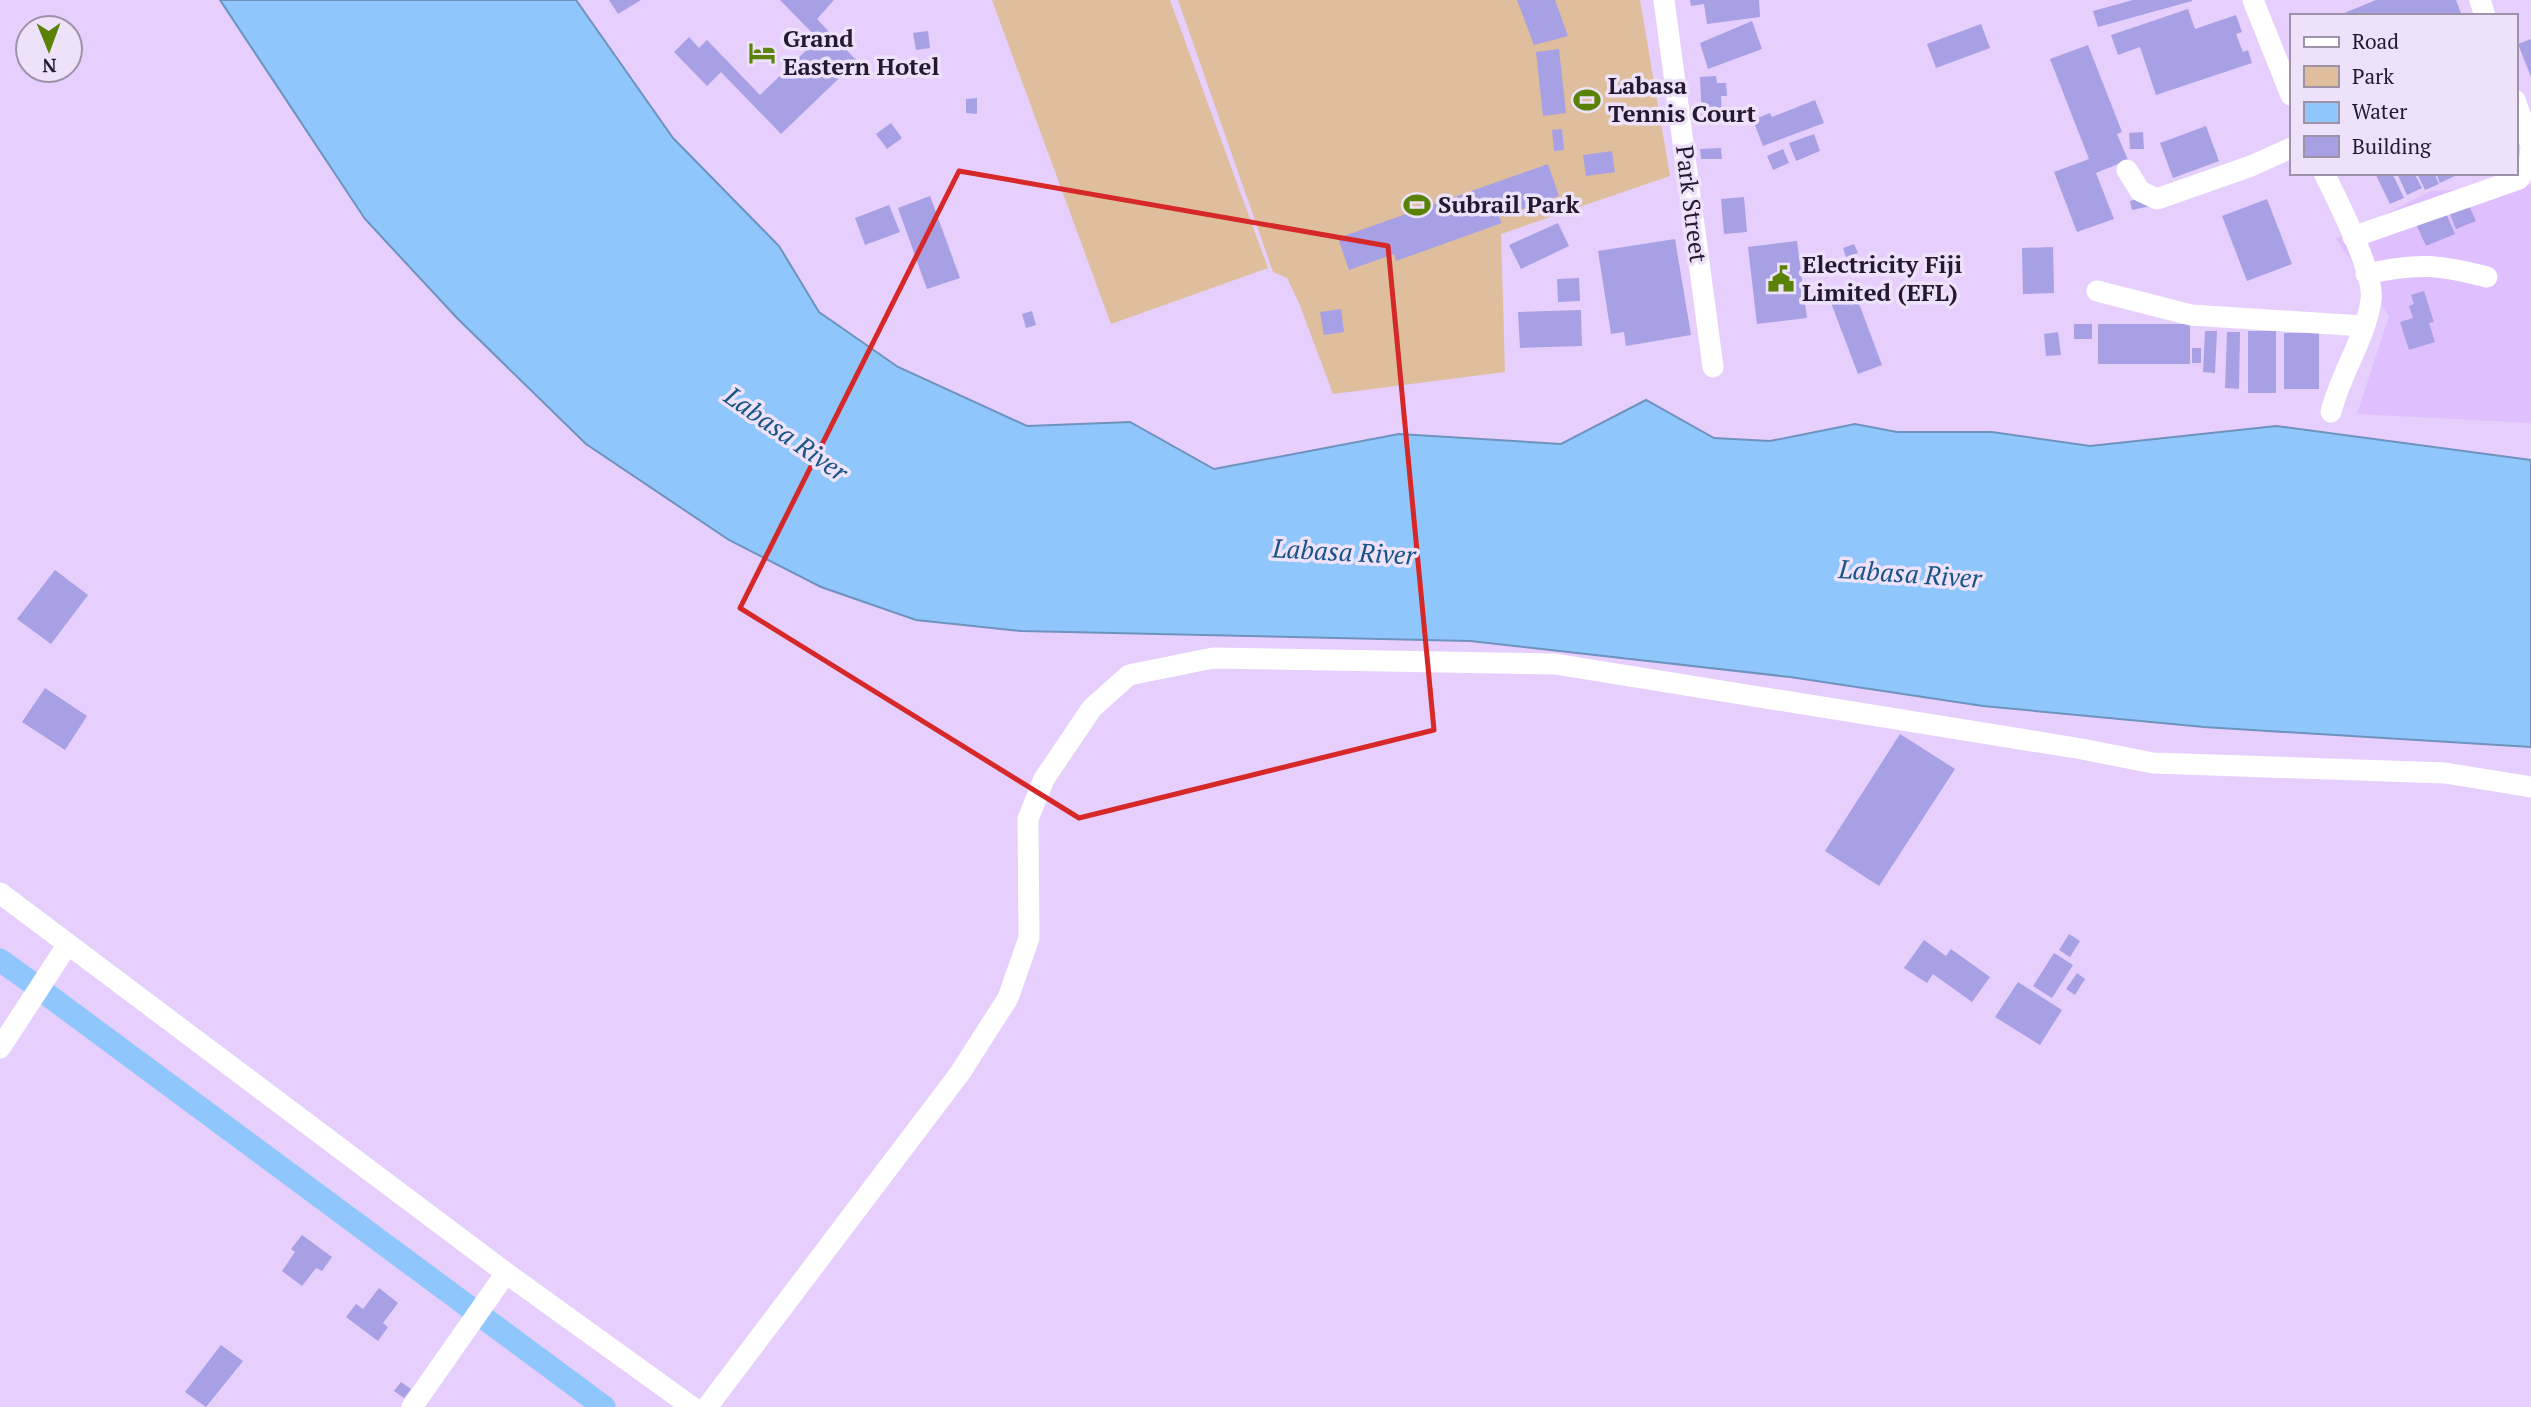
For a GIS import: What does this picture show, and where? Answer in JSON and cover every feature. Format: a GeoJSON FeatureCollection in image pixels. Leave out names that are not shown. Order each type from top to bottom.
{"type":"FeatureCollection","features":[{"type":"Feature","properties":{"kind":"street","name":"Park Street"},"geometry":{"type":"LineString","coordinates":[[1664,0],[1713,367]]}},
{"type":"Feature","properties":{"kind":"street"},"geometry":{"type":"LineString","coordinates":[[2253,0],[2290,92]]}},
{"type":"Feature","properties":{"kind":"street"},"geometry":{"type":"LineString","coordinates":[[2353,237],[2519,179],[2529,163],[2531,146],[2517,106]]}},
{"type":"Feature","properties":{"kind":"street"},"geometry":{"type":"LineString","coordinates":[[2127,170],[2140,191],[2157,199],[2251,166],[2290,148]]}},
{"type":"Feature","properties":{"kind":"street"},"geometry":{"type":"LineString","coordinates":[[2325,175],[2353,237],[2372,299],[2339,382],[2331,412]]}},
{"type":"Feature","properties":{"kind":"street"},"geometry":{"type":"LineString","coordinates":[[2366,274],[2409,264],[2444,266],[2487,277]]}},
{"type":"Feature","properties":{"kind":"street"},"geometry":{"type":"LineString","coordinates":[[2097,291],[2191,315],[2362,326]]}},
{"type":"Feature","properties":{"kind":"street"},"geometry":{"type":"LineString","coordinates":[[707,1407],[960,1073],[1008,998],[1029,938],[1028,819],[1044,779],[1092,708],[1129,675],[1213,658],[1555,664],[2082,748],[2153,763],[2445,773],[2531,787]]}},
{"type":"Feature","properties":{"kind":"street"},"geometry":{"type":"LineString","coordinates":[[0,893],[500,1281],[692,1407]]}},
{"type":"Feature","properties":{"kind":"street"},"geometry":{"type":"LineString","coordinates":[[0,1048],[68,944]]}},
{"type":"Feature","properties":{"kind":"street"},"geometry":{"type":"LineString","coordinates":[[412,1407],[500,1281]]}},
{"type":"Feature","properties":{"kind":"highlighted area"},"geometry":{"type":"Polygon","coordinates":[[[959,171],[1388,246],[1434,730],[1079,818],[740,608],[959,171]]]}},
{"type":"Feature","properties":{"kind":"shaded area"},"geometry":{"type":"Polygon","coordinates":[[[2531,185],[2531,423],[2357,414],[2389,316],[2336,239],[2431,191],[2531,185]]]}},
{"type":"Feature","properties":{"kind":"green space"},"geometry":{"type":"Polygon","coordinates":[[[992,0],[1170,0],[1268,268],[1111,324],[992,0]]]}},
{"type":"Feature","properties":{"kind":"green space","name":"Subrail Park"},"geometry":{"type":"Polygon","coordinates":[[[1178,0],[1640,0],[1670,176],[1501,234],[1505,372],[1333,394],[1287,278],[1273,272],[1178,0]]]}},
{"type":"Feature","properties":{"kind":"water","name":"Labasa River"},"geometry":{"type":"Polygon","coordinates":[[[220,0],[576,0],[673,138],[779,246],[819,312],[898,367],[1027,426],[1130,422],[1214,469],[1399,434],[1561,444],[1646,400],[1714,438],[1770,441],[1855,424],[1897,432],[1992,432],[2090,446],[2276,426],[2531,460],[2531,747],[2204,727],[1983,706],[1790,677],[1470,641],[1021,631],[916,620],[821,587],[729,540],[586,444],[457,318],[365,219],[220,0]]]}},
{"type":"Feature","properties":{"kind":"building"},"geometry":{"type":"Polygon","coordinates":[[[609,0],[641,0],[618,14],[609,0]]]}},
{"type":"Feature","properties":{"kind":"building"},"geometry":{"type":"Polygon","coordinates":[[[780,0],[834,0],[817,19],[857,61],[781,134],[721,72],[707,86],[674,52],[689,37],[699,48],[707,40],[760,95],[818,39],[780,0]]]}},
{"type":"Feature","properties":{"kind":"building"},"geometry":{"type":"Polygon","coordinates":[[[1517,0],[1555,0],[1568,36],[1534,45],[1517,0]]]}},
{"type":"Feature","properties":{"kind":"building"},"geometry":{"type":"Polygon","coordinates":[[[1690,0],[1759,0],[1760,17],[1707,24],[1704,4],[1691,6],[1690,0]]]}},
{"type":"Feature","properties":{"kind":"building"},"geometry":{"type":"Polygon","coordinates":[[[2133,0],[2192,1],[2098,27],[2093,11],[2133,0]]]}},
{"type":"Feature","properties":{"kind":"building"},"geometry":{"type":"Polygon","coordinates":[[[2376,0],[2456,0],[2461,14],[2342,14],[2376,0]]]}},
{"type":"Feature","properties":{"kind":"building"},"geometry":{"type":"Polygon","coordinates":[[[2188,9],[2195,29],[2236,15],[2242,32],[2236,34],[2243,52],[2248,50],[2252,63],[2156,95],[2140,47],[2118,55],[2111,35],[2188,9]]]}},
{"type":"Feature","properties":{"kind":"building"},"geometry":{"type":"Polygon","coordinates":[[[1752,21],[1762,49],[1708,69],[1700,43],[1752,21]]]}},
{"type":"Feature","properties":{"kind":"building"},"geometry":{"type":"Polygon","coordinates":[[[1981,24],[1990,48],[1936,68],[1927,44],[1981,24]]]}},
{"type":"Feature","properties":{"kind":"building"},"geometry":{"type":"Polygon","coordinates":[[[928,31],[930,48],[916,50],[913,33],[928,31]]]}},
{"type":"Feature","properties":{"kind":"building"},"geometry":{"type":"Polygon","coordinates":[[[2531,39],[2531,77],[2518,44],[2531,39]]]}},
{"type":"Feature","properties":{"kind":"building"},"geometry":{"type":"Polygon","coordinates":[[[2088,45],[2122,132],[2117,134],[2128,160],[2096,173],[2114,219],[2077,232],[2054,172],[2089,159],[2050,59],[2088,45]]]}},
{"type":"Feature","properties":{"kind":"building"},"geometry":{"type":"Polygon","coordinates":[[[1559,49],[1566,113],[1543,116],[1536,52],[1559,49]]]}},
{"type":"Feature","properties":{"kind":"building"},"geometry":{"type":"Polygon","coordinates":[[[1716,76],[1717,83],[1726,83],[1727,96],[1721,96],[1722,118],[1702,119],[1700,77],[1716,76]]]}},
{"type":"Feature","properties":{"kind":"building"},"geometry":{"type":"Polygon","coordinates":[[[977,98],[977,114],[966,113],[966,99],[977,98]]]}},
{"type":"Feature","properties":{"kind":"building"},"geometry":{"type":"Polygon","coordinates":[[[1815,100],[1824,123],[1763,146],[1753,120],[1770,113],[1772,117],[1815,100]]]}},
{"type":"Feature","properties":{"kind":"building"},"geometry":{"type":"Polygon","coordinates":[[[891,123],[902,138],[887,149],[876,134],[891,123]]]}},
{"type":"Feature","properties":{"kind":"building"},"geometry":{"type":"Polygon","coordinates":[[[2206,126],[2219,161],[2173,178],[2160,143],[2206,126]]]}},
{"type":"Feature","properties":{"kind":"building"},"geometry":{"type":"Polygon","coordinates":[[[1562,129],[1564,150],[1554,151],[1552,130],[1562,129]]]}},
{"type":"Feature","properties":{"kind":"building"},"geometry":{"type":"Polygon","coordinates":[[[2143,132],[2144,149],[2130,149],[2129,133],[2143,132]]]}},
{"type":"Feature","properties":{"kind":"building"},"geometry":{"type":"Polygon","coordinates":[[[1814,134],[1820,151],[1796,161],[1789,143],[1814,134]]]}},
{"type":"Feature","properties":{"kind":"building"},"geometry":{"type":"Polygon","coordinates":[[[1721,148],[1722,159],[1701,159],[1700,149],[1721,148]]]}},
{"type":"Feature","properties":{"kind":"building"},"geometry":{"type":"Polygon","coordinates":[[[1783,149],[1789,163],[1773,170],[1767,156],[1783,149]]]}},
{"type":"Feature","properties":{"kind":"building"},"geometry":{"type":"Polygon","coordinates":[[[1612,151],[1615,172],[1586,176],[1583,155],[1612,151]]]}},
{"type":"Feature","properties":{"kind":"building"},"geometry":{"type":"Polygon","coordinates":[[[1548,164],[1559,196],[1499,217],[1502,223],[1396,261],[1394,254],[1349,270],[1338,238],[1548,164]]]}},
{"type":"Feature","properties":{"kind":"building"},"geometry":{"type":"Polygon","coordinates":[[[2376,175],[2393,175],[2404,198],[2390,204],[2376,175]]]}},
{"type":"Feature","properties":{"kind":"building"},"geometry":{"type":"Polygon","coordinates":[[[2398,175],[2415,175],[2422,188],[2407,195],[2398,175]]]}},
{"type":"Feature","properties":{"kind":"building"},"geometry":{"type":"Polygon","coordinates":[[[2418,175],[2435,175],[2439,184],[2425,190],[2418,175]]]}},
{"type":"Feature","properties":{"kind":"building"},"geometry":{"type":"Polygon","coordinates":[[[2437,175],[2455,175],[2455,176],[2440,183],[2437,175]]]}},
{"type":"Feature","properties":{"kind":"building"},"geometry":{"type":"Polygon","coordinates":[[[930,196],[960,278],[927,289],[898,208],[930,196]]]}},
{"type":"Feature","properties":{"kind":"building"},"geometry":{"type":"Polygon","coordinates":[[[2149,196],[2151,206],[2132,210],[2130,201],[2149,196]]]}},
{"type":"Feature","properties":{"kind":"building"},"geometry":{"type":"Polygon","coordinates":[[[1744,197],[1747,232],[1724,234],[1721,199],[1744,197]]]}},
{"type":"Feature","properties":{"kind":"building"},"geometry":{"type":"Polygon","coordinates":[[[2267,199],[2292,264],[2247,281],[2222,216],[2267,199]]]}},
{"type":"Feature","properties":{"kind":"building"},"geometry":{"type":"Polygon","coordinates":[[[2467,201],[2476,221],[2456,229],[2448,209],[2467,201]]]}},
{"type":"Feature","properties":{"kind":"building"},"geometry":{"type":"Polygon","coordinates":[[[889,205],[900,232],[865,245],[855,218],[889,205]]]}},
{"type":"Feature","properties":{"kind":"building"},"geometry":{"type":"Polygon","coordinates":[[[2445,211],[2455,234],[2426,246],[2416,224],[2445,211]]]}},
{"type":"Feature","properties":{"kind":"building"},"geometry":{"type":"Polygon","coordinates":[[[1558,223],[1569,246],[1521,269],[1509,245],[1558,223]]]}},
{"type":"Feature","properties":{"kind":"building"},"geometry":{"type":"Polygon","coordinates":[[[1675,239],[1691,335],[1626,346],[1624,332],[1611,334],[1598,251],[1675,239]]]}},
{"type":"Feature","properties":{"kind":"building"},"geometry":{"type":"Polygon","coordinates":[[[1797,241],[1807,318],[1757,324],[1748,247],[1797,241]]]}},
{"type":"Feature","properties":{"kind":"building"},"geometry":{"type":"Polygon","coordinates":[[[1854,244],[1858,253],[1846,257],[1843,248],[1854,244]]]}},
{"type":"Feature","properties":{"kind":"building"},"geometry":{"type":"Polygon","coordinates":[[[2053,247],[2054,293],[2023,294],[2022,248],[2053,247]]]}},
{"type":"Feature","properties":{"kind":"building"},"geometry":{"type":"Polygon","coordinates":[[[1579,278],[1580,301],[1558,302],[1557,279],[1579,278]]]}},
{"type":"Feature","properties":{"kind":"building"},"geometry":{"type":"Polygon","coordinates":[[[2424,291],[2434,322],[2429,323],[2435,342],[2409,350],[2400,322],[2413,318],[2409,306],[2414,304],[2411,295],[2424,291]]]}},
{"type":"Feature","properties":{"kind":"building"},"geometry":{"type":"Polygon","coordinates":[[[1855,293],[1882,365],[1858,374],[1831,303],[1855,293]]]}},
{"type":"Feature","properties":{"kind":"building"},"geometry":{"type":"Polygon","coordinates":[[[1341,309],[1344,332],[1324,335],[1320,312],[1341,309]]]}},
{"type":"Feature","properties":{"kind":"building"},"geometry":{"type":"Polygon","coordinates":[[[1581,310],[1582,346],[1520,348],[1518,312],[1581,310]]]}},
{"type":"Feature","properties":{"kind":"building"},"geometry":{"type":"Polygon","coordinates":[[[1032,311],[1036,325],[1026,328],[1022,314],[1032,311]]]}},
{"type":"Feature","properties":{"kind":"building"},"geometry":{"type":"Polygon","coordinates":[[[2074,324],[2092,324],[2092,339],[2074,339],[2074,324]]]}},
{"type":"Feature","properties":{"kind":"building"},"geometry":{"type":"Polygon","coordinates":[[[2098,324],[2190,324],[2190,364],[2098,364],[2098,324]]]}},
{"type":"Feature","properties":{"kind":"building"},"geometry":{"type":"Polygon","coordinates":[[[2205,331],[2217,331],[2215,373],[2203,372],[2205,331]]]}},
{"type":"Feature","properties":{"kind":"building"},"geometry":{"type":"Polygon","coordinates":[[[2248,331],[2276,331],[2276,393],[2248,393],[2248,331]]]}},
{"type":"Feature","properties":{"kind":"building"},"geometry":{"type":"Polygon","coordinates":[[[2058,332],[2061,355],[2046,356],[2044,334],[2058,332]]]}},
{"type":"Feature","properties":{"kind":"building"},"geometry":{"type":"Polygon","coordinates":[[[2227,332],[2240,332],[2239,389],[2225,388],[2227,332]]]}},
{"type":"Feature","properties":{"kind":"building"},"geometry":{"type":"Polygon","coordinates":[[[2284,333],[2319,333],[2319,389],[2284,389],[2284,333]]]}},
{"type":"Feature","properties":{"kind":"building"},"geometry":{"type":"Polygon","coordinates":[[[2192,348],[2201,348],[2201,363],[2192,363],[2192,348]]]}},
{"type":"Feature","properties":{"kind":"building"},"geometry":{"type":"Polygon","coordinates":[[[55,570],[88,595],[51,644],[17,619],[55,570]]]}},
{"type":"Feature","properties":{"kind":"building"},"geometry":{"type":"Polygon","coordinates":[[[45,688],[87,716],[65,750],[22,722],[45,688]]]}},
{"type":"Feature","properties":{"kind":"building"},"geometry":{"type":"Polygon","coordinates":[[[1900,734],[1955,769],[1879,886],[1825,851],[1900,734]]]}},
{"type":"Feature","properties":{"kind":"building"},"geometry":{"type":"Polygon","coordinates":[[[2069,934],[2080,941],[2070,957],[2059,950],[2069,934]]]}},
{"type":"Feature","properties":{"kind":"building"},"geometry":{"type":"Polygon","coordinates":[[[1924,940],[1946,956],[1951,949],[1990,977],[1972,1002],[1933,974],[1927,983],[1904,968],[1924,940]]]}},
{"type":"Feature","properties":{"kind":"building"},"geometry":{"type":"Polygon","coordinates":[[[2054,953],[2073,965],[2052,998],[2033,986],[2054,953]]]}},
{"type":"Feature","properties":{"kind":"building"},"geometry":{"type":"Polygon","coordinates":[[[2077,973],[2085,979],[2075,995],[2066,989],[2077,973]]]}},
{"type":"Feature","properties":{"kind":"building"},"geometry":{"type":"Polygon","coordinates":[[[2018,982],[2062,1010],[2040,1045],[1995,1017],[2018,982]]]}},
{"type":"Feature","properties":{"kind":"building"},"geometry":{"type":"Polygon","coordinates":[[[302,1235],[332,1257],[322,1271],[316,1268],[302,1286],[282,1271],[295,1252],[291,1249],[302,1235]]]}},
{"type":"Feature","properties":{"kind":"building"},"geometry":{"type":"Polygon","coordinates":[[[379,1288],[398,1303],[383,1323],[388,1327],[378,1341],[346,1317],[356,1304],[363,1309],[379,1288]]]}},
{"type":"Feature","properties":{"kind":"building"},"geometry":{"type":"Polygon","coordinates":[[[221,1345],[243,1361],[206,1407],[185,1392],[221,1345]]]}},
{"type":"Feature","properties":{"kind":"building"},"geometry":{"type":"Polygon","coordinates":[[[401,1382],[411,1389],[404,1398],[394,1391],[401,1382]]]}},
{"type":"Feature","properties":{"kind":"waterway"},"geometry":{"type":"LineString","coordinates":[[0,960],[32,983]]}},
{"type":"Feature","properties":{"kind":"waterway"},"geometry":{"type":"LineString","coordinates":[[45,993],[604,1407]]}},
{"type":"Feature","properties":{"kind":"place","name":"Grand Eastern Hotel"},"geometry":{"type":"Point","coordinates":[762,53]}},
{"type":"Feature","properties":{"kind":"place","name":"Labasa Tennis Court"},"geometry":{"type":"Point","coordinates":[1587,100]}},
{"type":"Feature","properties":{"kind":"place","name":"Subrail Park"},"geometry":{"type":"Point","coordinates":[1417,205]}},
{"type":"Feature","properties":{"kind":"place","name":"Electricity Fiji Limited (EFL)"},"geometry":{"type":"Point","coordinates":[1781,279]}}]}
